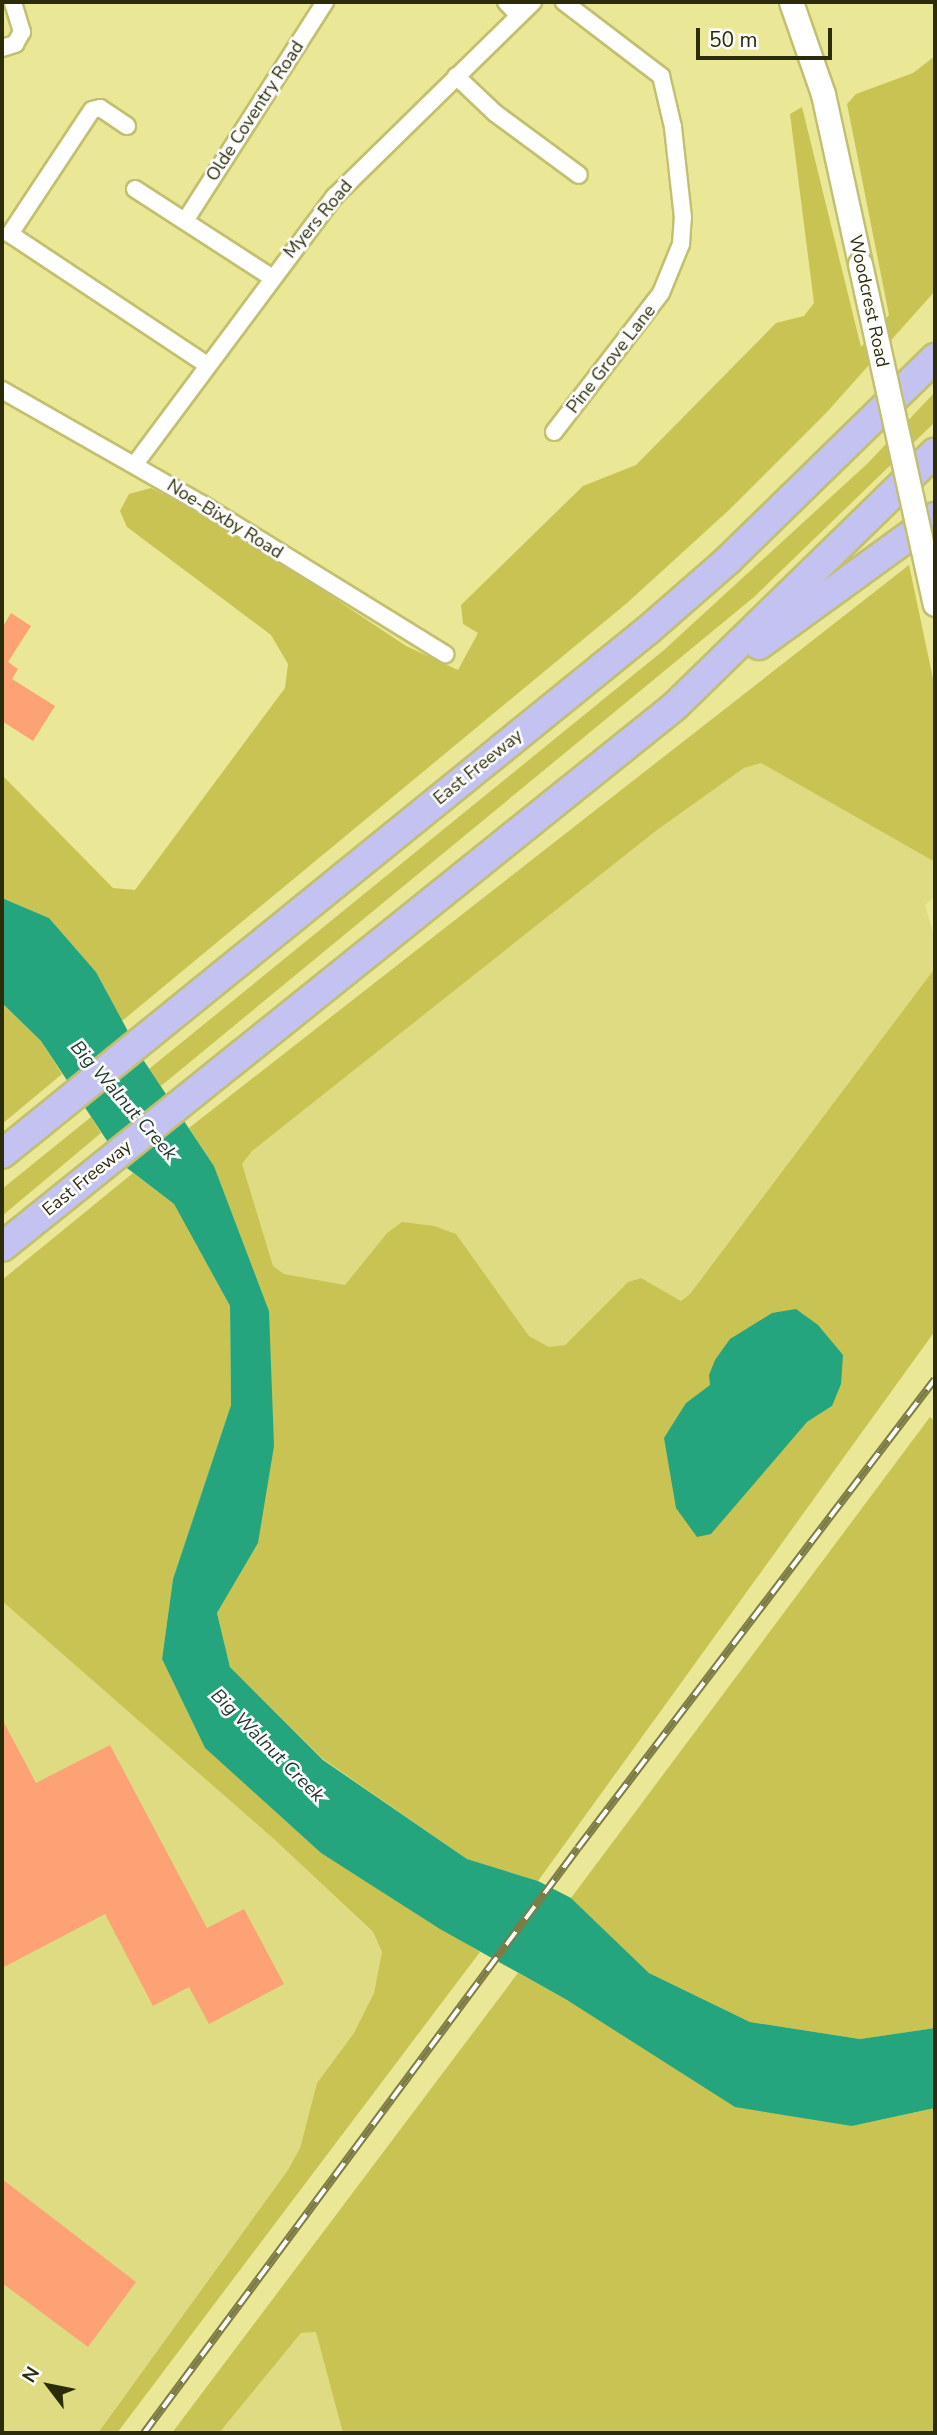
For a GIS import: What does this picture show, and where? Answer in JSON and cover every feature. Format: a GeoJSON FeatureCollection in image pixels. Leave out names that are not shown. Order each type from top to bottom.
{"type":"FeatureCollection","features":[{"type":"Feature","properties":{"kind":"highway"},"geometry":{"type":"LineString","coordinates":[[803,487],[935,341]]}},
{"type":"Feature","properties":{"kind":"highway","name":"East Freeway"},"geometry":{"type":"LineString","coordinates":[[10,1147],[648,630],[803,487],[935,358]]}},
{"type":"Feature","properties":{"kind":"highway","name":"East Freeway"},"geometry":{"type":"LineString","coordinates":[[2,1247],[674,706],[935,452]]}},
{"type":"Feature","properties":{"kind":"highway"},"geometry":{"type":"LineString","coordinates":[[674,706],[935,517]]}},
{"type":"Feature","properties":{"kind":"street"},"geometry":{"type":"LineString","coordinates":[[2,48],[15,44],[22,32],[13,2]]}},
{"type":"Feature","properties":{"kind":"street","name":"Olde Coventry Road"},"geometry":{"type":"LineString","coordinates":[[185,221],[326,2]]}},
{"type":"Feature","properties":{"kind":"street"},"geometry":{"type":"LineString","coordinates":[[506,2],[519,15]]}},
{"type":"Feature","properties":{"kind":"street","name":"Myers Road"},"geometry":{"type":"LineString","coordinates":[[135,464],[271,277],[335,196],[533,2]]}},
{"type":"Feature","properties":{"kind":"street","name":"Pine Grove Lane"},"geometry":{"type":"LineString","coordinates":[[554,432],[661,293],[681,244],[683,218],[673,127],[661,76],[564,2]]}},
{"type":"Feature","properties":{"kind":"street","name":"Woodcrest Road"},"geometry":{"type":"LineString","coordinates":[[791,2],[823,94],[935,604]]}},
{"type":"Feature","properties":{"kind":"street"},"geometry":{"type":"LineString","coordinates":[[456,76],[495,113],[579,176]]}},
{"type":"Feature","properties":{"kind":"street"},"geometry":{"type":"LineString","coordinates":[[127,126],[100,108],[92,110],[10,234],[207,365]]}},
{"type":"Feature","properties":{"kind":"street"},"geometry":{"type":"LineString","coordinates":[[135,188],[271,277]]}},
{"type":"Feature","properties":{"kind":"street","name":"Noe-Bixby Road"},"geometry":{"type":"LineString","coordinates":[[2,390],[135,464],[445,654]]}},
{"type":"Feature","properties":{"kind":"shaded area"},"geometry":{"type":"Polygon","coordinates":[[[935,56],[935,291],[827,412],[729,510],[627,603],[122,1021],[96,972],[49,918],[2,898],[2,775],[113,888],[135,890],[285,688],[288,664],[271,635],[127,527],[120,511],[129,494],[151,488],[223,524],[406,646],[458,670],[478,633],[463,624],[461,605],[583,486],[636,465],[776,323],[804,316],[814,303],[790,114],[802,107],[861,347],[889,315],[847,104],[856,94],[913,73],[935,56]]]}},
{"type":"Feature","properties":{"kind":"shaded area"},"geometry":{"type":"Polygon","coordinates":[[[935,392],[935,422],[754,597],[161,1086],[149,1069],[664,650],[868,463],[935,392]]]}},
{"type":"Feature","properties":{"kind":"shaded area"},"geometry":{"type":"Polygon","coordinates":[[[909,565],[935,688],[935,862],[761,763],[744,768],[657,830],[252,1151],[242,1164],[273,1266],[284,1274],[345,1285],[387,1233],[402,1222],[434,1226],[456,1234],[529,1336],[549,1347],[565,1345],[628,1282],[641,1278],[681,1301],[690,1294],[935,968],[935,1331],[538,1881],[467,1859],[323,1759],[230,1667],[217,1613],[258,1543],[269,1311],[214,1166],[189,1128],[909,565]],[[711,1385],[686,1403],[807,1422],[832,1406],[711,1385]]]}},
{"type":"Feature","properties":{"kind":"shaded area"},"geometry":{"type":"Polygon","coordinates":[[[761,763],[935,862],[935,897],[925,905],[935,939],[935,968],[690,1294],[681,1301],[641,1278],[628,1282],[565,1345],[549,1347],[529,1336],[456,1234],[387,1233],[345,1285],[284,1274],[273,1266],[241,1164],[252,1151],[657,830],[744,768],[761,763]]]}},
{"type":"Feature","properties":{"kind":"shaded area"},"geometry":{"type":"Polygon","coordinates":[[[2,1003],[41,1041],[62,1074],[2,1124],[2,1003]]]}},
{"type":"Feature","properties":{"kind":"shaded area"},"geometry":{"type":"Polygon","coordinates":[[[91,1117],[101,1133],[2,1216],[2,1189],[91,1117]]]}},
{"type":"Feature","properties":{"kind":"shaded area"},"geometry":{"type":"Polygon","coordinates":[[[133,1173],[174,1204],[230,1306],[231,1405],[173,1579],[162,1659],[205,1748],[321,1853],[480,1952],[117,2433],[98,2433],[288,2170],[300,2148],[317,2083],[354,2033],[374,1993],[382,1952],[373,1932],[275,1840],[2,1601],[2,1280],[133,1173]]]}},
{"type":"Feature","properties":{"kind":"shaded area"},"geometry":{"type":"Polygon","coordinates":[[[930,1417],[935,1421],[935,2028],[860,2039],[750,2022],[649,1973],[571,1898],[930,1417]]]}},
{"type":"Feature","properties":{"kind":"shaded area"},"geometry":{"type":"Polygon","coordinates":[[[2,1601],[275,1840],[373,1933],[382,1952],[374,1993],[354,2033],[317,2083],[300,2148],[288,2170],[98,2433],[2,2433],[2,1601]]]}},
{"type":"Feature","properties":{"kind":"shaded area"},"geometry":{"type":"Polygon","coordinates":[[[518,1973],[567,2000],[852,2126],[935,2108],[935,2433],[343,2433],[316,2332],[301,2333],[219,2433],[172,2433],[518,1973]]]}},
{"type":"Feature","properties":{"kind":"shaded area"},"geometry":{"type":"Polygon","coordinates":[[[317,2332],[343,2433],[219,2433],[301,2333],[317,2332]]]}},
{"type":"Feature","properties":{"kind":"water","name":"Big Walnut Creek"},"geometry":{"type":"Polygon","coordinates":[[[2,898],[49,918],[96,972],[144,1061],[214,1166],[269,1311],[274,1446],[258,1543],[217,1613],[230,1667],[323,1760],[467,1859],[538,1881],[571,1898],[649,1973],[750,2022],[860,2039],[935,2028],[935,2108],[852,2126],[735,2107],[567,2000],[440,1929],[321,1853],[205,1748],[162,1659],[173,1579],[231,1405],[230,1306],[174,1204],[123,1165],[41,1041],[2,1003],[2,898]]]}},
{"type":"Feature","properties":{"kind":"water"},"geometry":{"type":"Polygon","coordinates":[[[796,1309],[818,1325],[843,1355],[841,1384],[832,1406],[807,1422],[711,1534],[697,1537],[676,1508],[664,1438],[686,1403],[710,1385],[709,1375],[715,1360],[730,1339],[772,1313],[796,1309]]]}},
{"type":"Feature","properties":{"kind":"building"},"geometry":{"type":"Polygon","coordinates":[[[11,613],[31,626],[8,662],[18,669],[12,679],[55,706],[33,741],[2,721],[2,628],[11,613]]]}},
{"type":"Feature","properties":{"kind":"building"},"geometry":{"type":"Polygon","coordinates":[[[2,1719],[36,1783],[110,1745],[207,1928],[244,1909],[284,1984],[209,2024],[189,1987],[153,2006],[105,1914],[2,1968],[2,1719]]]}},
{"type":"Feature","properties":{"kind":"building"},"geometry":{"type":"Polygon","coordinates":[[[2,2179],[136,2282],[88,2347],[2,2283],[2,2179]]]}},
{"type":"Feature","properties":{"kind":"railway"},"geometry":{"type":"LineString","coordinates":[[144,2433],[578,1848],[935,1379]]}}]}
